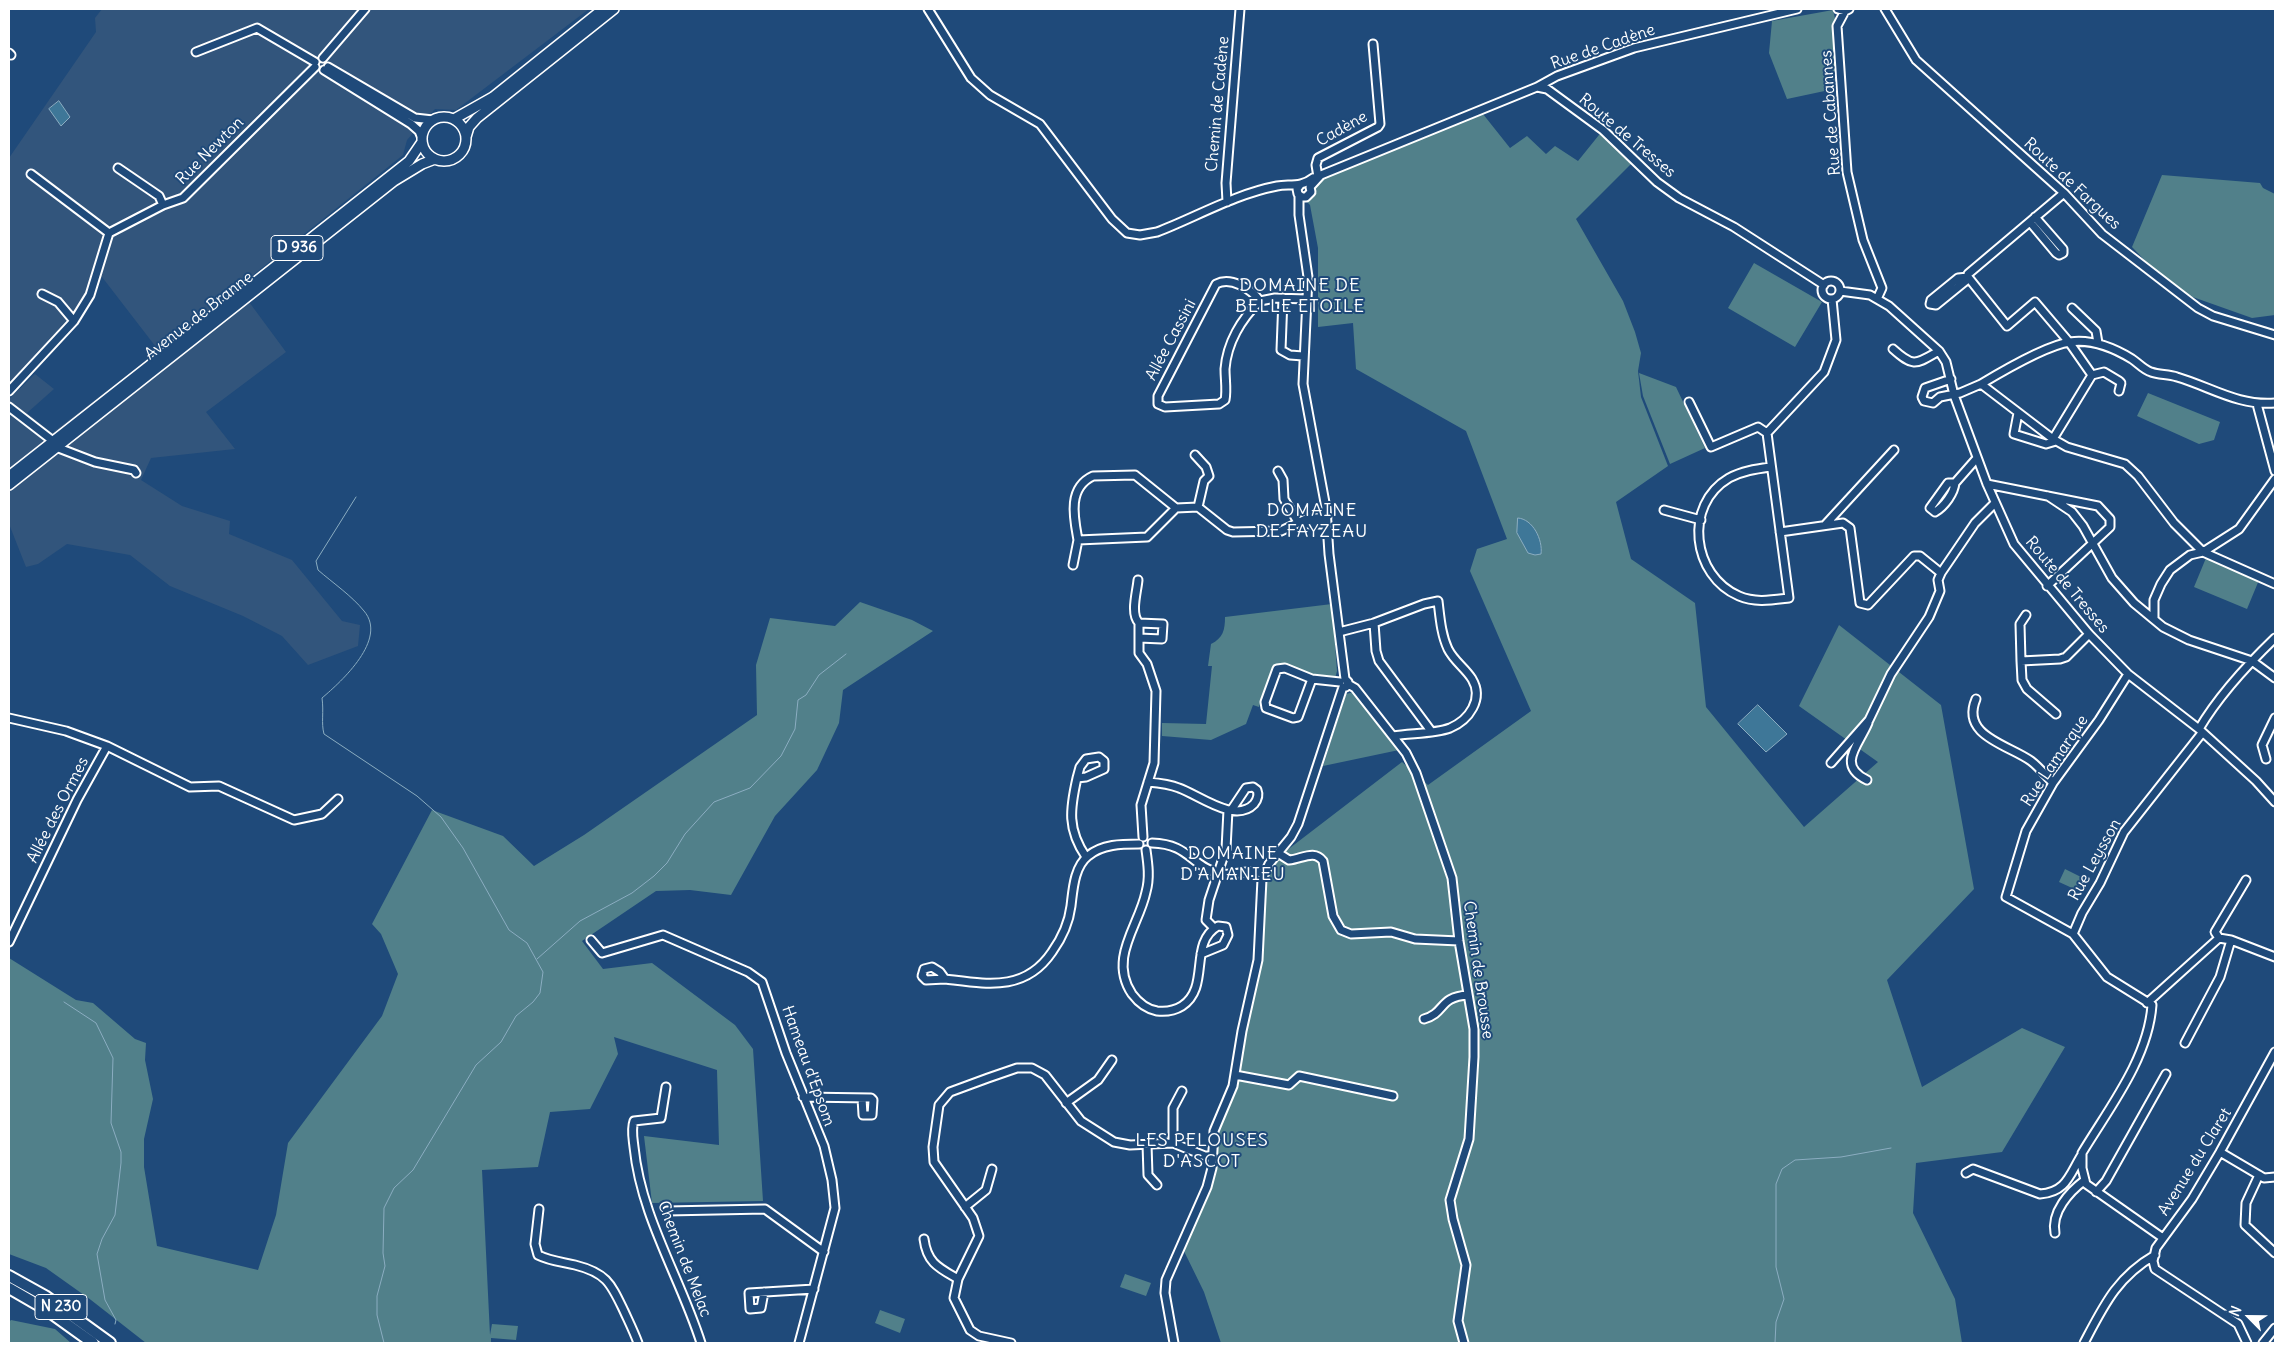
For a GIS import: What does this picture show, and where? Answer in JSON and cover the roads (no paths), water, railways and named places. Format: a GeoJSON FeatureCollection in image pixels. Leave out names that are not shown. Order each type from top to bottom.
{"type":"FeatureCollection","features":[{"type":"Feature","properties":{"kind":"highway","name":"N 230"},"geometry":{"type":"LineString","coordinates":[[9,1276],[45,1296],[110,1343]]}},
{"type":"Feature","properties":{"kind":"highway","name":"N 230"},"geometry":{"type":"LineString","coordinates":[[9,1288],[47,1310],[93,1343]]}},
{"type":"Feature","properties":{"kind":"main road"},"geometry":{"type":"LineString","coordinates":[[454,119],[493,97],[603,9]]}},
{"type":"Feature","properties":{"kind":"main road"},"geometry":{"type":"LineString","coordinates":[[466,137],[462,127],[454,119],[444,117],[432,120],[424,129],[422,140],[427,153],[435,159],[446,161],[457,156],[464,147],[469,127],[477,118],[614,9]]}},
{"type":"Feature","properties":{"kind":"main road","name":"Avenue de Branne"},"geometry":{"type":"LineString","coordinates":[[9,485],[55,444],[409,160],[422,140]]}},
{"type":"Feature","properties":{"kind":"main road","name":"Avenue de Branne"},"geometry":{"type":"LineString","coordinates":[[9,476],[55,444],[394,181],[422,164],[435,159]]}},
{"type":"Feature","properties":{"kind":"street"},"geometry":{"type":"LineString","coordinates":[[326,69],[327,61],[323,58],[365,9]]}},
{"type":"Feature","properties":{"kind":"street"},"geometry":{"type":"LineString","coordinates":[[928,9],[971,78],[990,95],[1040,124],[1112,219],[1127,233],[1140,235],[1157,232],[1257,191],[1279,186],[1303,190]]}},
{"type":"Feature","properties":{"kind":"street","name":"Chemin de Cadène"},"geometry":{"type":"LineString","coordinates":[[1227,202],[1226,183],[1240,9]]}},
{"type":"Feature","properties":{"kind":"street","name":"Rue de Cadène"},"geometry":{"type":"LineString","coordinates":[[1537,87],[1557,76],[1634,48],[1797,9]]}},
{"type":"Feature","properties":{"kind":"street","name":"Route de Fargues"},"geometry":{"type":"LineString","coordinates":[[1885,9],[1916,60],[2064,194],[2102,234],[2198,308],[2213,316],[2275,335]]}},
{"type":"Feature","properties":{"kind":"street","name":"Rue de Cabannes"},"geometry":{"type":"LineString","coordinates":[[1844,10],[1837,26],[1847,172],[1863,240],[1882,288],[1877,299]]}},
{"type":"Feature","properties":{"kind":"street"},"geometry":{"type":"LineString","coordinates":[[196,52],[257,28],[315,64],[319,70],[326,69],[415,118],[432,120]]}},
{"type":"Feature","properties":{"kind":"street","name":"Cadène"},"geometry":{"type":"LineString","coordinates":[[1318,177],[1316,165],[1318,158],[1378,127],[1380,124],[1373,44]]}},
{"type":"Feature","properties":{"kind":"street","name":"Rue Newton"},"geometry":{"type":"LineString","coordinates":[[109,233],[163,205],[183,198],[323,58]]}},
{"type":"Feature","properties":{"kind":"street"},"geometry":{"type":"LineString","coordinates":[[326,69],[411,124],[419,131],[422,140]]}},
{"type":"Feature","properties":{"kind":"street"},"geometry":{"type":"LineString","coordinates":[[1174,1343],[1165,1293],[1166,1280],[1206,1191],[1211,1171],[1215,1127],[1228,1099],[1235,1075],[1242,1031],[1258,960],[1260,893],[1264,874],[1291,837],[1298,824],[1344,683],[1327,520],[1303,384],[1307,263],[1299,215],[1303,190],[1318,177],[1537,87]]}},
{"type":"Feature","properties":{"kind":"street","name":"Route de Tresses"},"geometry":{"type":"LineString","coordinates":[[1537,87],[1547,89],[1603,130],[1657,182],[1680,198],[1734,227],[1824,285]]}},
{"type":"Feature","properties":{"kind":"street"},"geometry":{"type":"LineString","coordinates":[[118,168],[159,196],[163,205]]}},
{"type":"Feature","properties":{"kind":"street"},"geometry":{"type":"LineString","coordinates":[[9,391],[74,321],[90,295],[109,233],[30,174]]}},
{"type":"Feature","properties":{"kind":"street"},"geometry":{"type":"LineString","coordinates":[[1968,278],[1958,278],[1931,300],[1930,304],[1936,305],[1968,278],[1968,274],[2064,194]]}},
{"type":"Feature","properties":{"kind":"street"},"geometry":{"type":"LineString","coordinates":[[2032,219],[2063,249],[2063,254],[2059,255],[2056,253],[2032,219]]}},
{"type":"Feature","properties":{"kind":"street"},"geometry":{"type":"LineString","coordinates":[[1968,278],[2007,326],[2035,302],[2069,342],[2092,375]]}},
{"type":"Feature","properties":{"kind":"street","name":"Allée Cassini"},"geometry":{"type":"LineString","coordinates":[[1221,281],[1234,281],[1260,301],[1246,316],[1232,342],[1225,368],[1225,400],[1219,404],[1165,407],[1158,404],[1158,396],[1216,284],[1221,281]]}},
{"type":"Feature","properties":{"kind":"street"},"geometry":{"type":"LineString","coordinates":[[1829,282],[1834,282],[1839,286],[1840,291],[1837,297],[1832,299],[1826,298],[1823,293],[1824,285],[1829,282]]}},
{"type":"Feature","properties":{"kind":"street","name":"Route de Tresses"},"geometry":{"type":"LineString","coordinates":[[1840,291],[1870,295],[1889,306],[1940,351],[1946,362],[1954,394],[1977,458],[2014,544],[2047,586],[2089,634],[2128,674],[2200,731],[2256,781],[2275,802]]}},
{"type":"Feature","properties":{"kind":"street"},"geometry":{"type":"LineString","coordinates":[[42,294],[58,302],[74,321]]}},
{"type":"Feature","properties":{"kind":"street"},"geometry":{"type":"LineString","coordinates":[[1260,301],[1283,298],[1307,299]]}},
{"type":"Feature","properties":{"kind":"street"},"geometry":{"type":"LineString","coordinates":[[1283,298],[1281,350],[1290,355],[1303,356]]}},
{"type":"Feature","properties":{"kind":"street"},"geometry":{"type":"LineString","coordinates":[[1770,467],[1743,472],[1728,479],[1715,490],[1704,508],[1698,530],[1700,550],[1707,568],[1722,585],[1740,596],[1760,601],[1789,598],[1770,467],[1767,433],[1824,372],[1836,340],[1832,299]]}},
{"type":"Feature","properties":{"kind":"street"},"geometry":{"type":"LineString","coordinates":[[2072,308],[2096,331],[2098,344]]}},
{"type":"Feature","properties":{"kind":"street"},"geometry":{"type":"LineString","coordinates":[[1951,379],[1925,388],[1922,397],[1929,403],[1933,403],[1940,397],[1981,384],[2021,363],[2069,342],[2098,344],[2132,358],[2149,372],[2176,377],[2236,399],[2257,404],[2275,403]]}},
{"type":"Feature","properties":{"kind":"street"},"geometry":{"type":"LineString","coordinates":[[1893,349],[1907,362],[1918,364],[1940,351]]}},
{"type":"Feature","properties":{"kind":"street"},"geometry":{"type":"LineString","coordinates":[[2018,413],[2014,434],[2046,444],[2055,440],[2092,375],[2104,372],[2119,381],[2121,383],[2118,391]]}},
{"type":"Feature","properties":{"kind":"street"},"geometry":{"type":"LineString","coordinates":[[1981,384],[2055,440],[2068,447],[2125,464],[2138,476],[2174,523],[2203,552],[2275,584]]}},
{"type":"Feature","properties":{"kind":"street"},"geometry":{"type":"LineString","coordinates":[[1689,402],[1711,447],[1758,427],[1767,433]]}},
{"type":"Feature","properties":{"kind":"street"},"geometry":{"type":"LineString","coordinates":[[2257,404],[2275,471]]}},
{"type":"Feature","properties":{"kind":"street"},"geometry":{"type":"LineString","coordinates":[[9,407],[55,444],[95,462],[134,470],[136,473]]}},
{"type":"Feature","properties":{"kind":"street"},"geometry":{"type":"LineString","coordinates":[[1826,526],[1894,450]]}},
{"type":"Feature","properties":{"kind":"street"},"geometry":{"type":"LineString","coordinates":[[1195,455],[1206,467],[1209,476],[1204,481],[1198,507]]}},
{"type":"Feature","properties":{"kind":"street"},"geometry":{"type":"LineString","coordinates":[[1956,483],[1977,458]]}},
{"type":"Feature","properties":{"kind":"street"},"geometry":{"type":"LineString","coordinates":[[1278,471],[1283,480],[1284,499],[1298,522]]}},
{"type":"Feature","properties":{"kind":"street"},"geometry":{"type":"LineString","coordinates":[[1073,565],[1078,540],[1072,506],[1083,482],[1093,476],[1135,475],[1176,508]]}},
{"type":"Feature","properties":{"kind":"street"},"geometry":{"type":"LineString","coordinates":[[2154,620],[2154,600],[2170,570],[2190,555],[2203,552],[2239,529],[2275,478]]}},
{"type":"Feature","properties":{"kind":"street"},"geometry":{"type":"LineString","coordinates":[[1987,484],[2098,506],[2106,512],[2110,519],[2110,528],[2047,586]]}},
{"type":"Feature","properties":{"kind":"street"},"geometry":{"type":"LineString","coordinates":[[2048,496],[2072,512],[2084,526],[2112,578],[2134,603],[2154,620],[2189,640],[2252,660],[2275,678]]}},
{"type":"Feature","properties":{"kind":"street"},"geometry":{"type":"LineString","coordinates":[[1867,780],[1852,770],[1850,764],[1853,754],[1891,674],[1929,617],[1940,591],[1938,580],[1941,573],[1975,523],[1995,503]]}},
{"type":"Feature","properties":{"kind":"street"},"geometry":{"type":"LineString","coordinates":[[1078,540],[1147,536],[1176,508],[1198,507],[1226,530],[1233,532],[1285,531],[1306,519],[1327,520]]}},
{"type":"Feature","properties":{"kind":"street"},"geometry":{"type":"LineString","coordinates":[[1664,510],[1701,520]]}},
{"type":"Feature","properties":{"kind":"street"},"geometry":{"type":"LineString","coordinates":[[1780,532],[1843,523],[1850,528],[1860,603],[1868,605],[1914,556],[1920,556],[1941,573]]}},
{"type":"Feature","properties":{"kind":"street"},"geometry":{"type":"LineString","coordinates":[[1138,580],[1135,609],[1136,620],[1139,623],[1139,654],[1146,664],[1156,691],[1154,763],[1141,805],[1141,841],[1142,849],[1146,850]]}},
{"type":"Feature","properties":{"kind":"street"},"geometry":{"type":"LineString","coordinates":[[1339,632],[1374,623],[1424,604],[1438,601],[1443,635],[1447,647],[1452,658],[1472,680],[1477,693],[1475,706],[1469,715],[1449,728],[1393,736]]}},
{"type":"Feature","properties":{"kind":"street"},"geometry":{"type":"LineString","coordinates":[[2026,615],[2020,624],[2022,680],[2027,689],[2056,714]]}},
{"type":"Feature","properties":{"kind":"street"},"geometry":{"type":"LineString","coordinates":[[1139,623],[1163,624],[1162,640],[1139,638]]}},
{"type":"Feature","properties":{"kind":"street"},"geometry":{"type":"LineString","coordinates":[[1374,623],[1376,651],[1379,662],[1431,731]]}},
{"type":"Feature","properties":{"kind":"street"},"geometry":{"type":"LineString","coordinates":[[2021,661],[2060,659],[2066,656],[2089,634]]}},
{"type":"Feature","properties":{"kind":"street","name":"Rue Leysson"},"geometry":{"type":"LineString","coordinates":[[2073,934],[2082,912],[2100,883],[2124,832],[2200,731],[2208,715],[2252,660],[2275,638]]}},
{"type":"Feature","properties":{"kind":"street"},"geometry":{"type":"LineString","coordinates":[[2265,648],[2275,646]]}},
{"type":"Feature","properties":{"kind":"street"},"geometry":{"type":"LineString","coordinates":[[1312,679],[1298,717],[1293,718],[1266,708],[1265,702],[1277,669],[1285,668],[1312,679],[1344,683]]}},
{"type":"Feature","properties":{"kind":"street","name":"Rue Lamarque"},"geometry":{"type":"LineString","coordinates":[[2073,934],[2006,897],[2026,831],[2053,783],[2099,720],[2128,674]]}},
{"type":"Feature","properties":{"kind":"street","name":"Chemin de Brousse"},"geometry":{"type":"LineString","coordinates":[[1344,683],[1355,688],[1406,753],[1416,772],[1452,878],[1459,941],[1474,1029],[1469,1139],[1450,1200],[1453,1219],[1466,1265],[1458,1322],[1464,1343]]}},
{"type":"Feature","properties":{"kind":"street"},"geometry":{"type":"LineString","coordinates":[[1976,699],[1972,709],[1976,726],[1988,739],[2032,762],[2053,783]]}},
{"type":"Feature","properties":{"kind":"street"},"geometry":{"type":"LineString","coordinates":[[9,718],[66,731],[107,746],[190,787],[219,786],[294,820],[322,814],[338,799]]}},
{"type":"Feature","properties":{"kind":"street"},"geometry":{"type":"LineString","coordinates":[[2266,759],[2262,746],[2275,718]]}},
{"type":"Feature","properties":{"kind":"street"},"geometry":{"type":"LineString","coordinates":[[1831,763],[1869,720]]}},
{"type":"Feature","properties":{"kind":"street","name":"Allée des Ormes"},"geometry":{"type":"LineString","coordinates":[[9,942],[77,800],[107,746]]}},
{"type":"Feature","properties":{"kind":"street"},"geometry":{"type":"LineString","coordinates":[[1077,778],[1070,815],[1074,835],[1086,857]]}},
{"type":"Feature","properties":{"kind":"street"},"geometry":{"type":"LineString","coordinates":[[1148,782],[1180,788],[1202,800],[1230,809],[1226,849],[1209,900],[1206,920],[1214,928]]}},
{"type":"Feature","properties":{"kind":"street"},"geometry":{"type":"LineString","coordinates":[[945,979],[999,983],[1026,976],[1039,967],[1047,959],[1063,934],[1069,917],[1076,874],[1086,857],[1097,850],[1149,838],[1152,843],[1178,847],[1207,869],[1219,873],[1230,875],[1251,871],[1264,874]]}},
{"type":"Feature","properties":{"kind":"street"},"geometry":{"type":"LineString","coordinates":[[1152,843],[1146,850],[1148,867],[1146,892],[1132,925],[1125,950],[1124,972],[1128,987],[1136,998],[1148,1008],[1168,1012],[1174,1010],[1187,1002],[1193,994],[1196,986],[1201,954],[1206,936],[1220,925],[1226,927],[1227,940],[1217,948],[1201,954]]}},
{"type":"Feature","properties":{"kind":"street"},"geometry":{"type":"LineString","coordinates":[[1278,853],[1289,860],[1311,854],[1320,857],[1323,861],[1333,916],[1341,930],[1351,934],[1391,932],[1415,939],[1459,941]]}},
{"type":"Feature","properties":{"kind":"street"},"geometry":{"type":"LineString","coordinates":[[2219,938],[2216,932],[2246,880]]}},
{"type":"Feature","properties":{"kind":"street"},"geometry":{"type":"LineString","coordinates":[[1966,1173],[1973,1169],[2040,1194],[2052,1193],[2063,1187],[2131,1072],[2150,1020],[2152,1005],[2107,977],[2073,934]]}},
{"type":"Feature","properties":{"kind":"street","name":"Hameau d'Epsom"},"geometry":{"type":"LineString","coordinates":[[591,940],[602,953],[663,935],[748,972],[762,982],[803,1097],[824,1146],[832,1180],[835,1208],[799,1343]]}},
{"type":"Feature","properties":{"kind":"street"},"geometry":{"type":"LineString","coordinates":[[2147,1002],[2219,938]]}},
{"type":"Feature","properties":{"kind":"street"},"geometry":{"type":"LineString","coordinates":[[2219,938],[2231,940],[2275,957]]}},
{"type":"Feature","properties":{"kind":"street"},"geometry":{"type":"LineString","coordinates":[[2185,1043],[2220,977],[2231,940]]}},
{"type":"Feature","properties":{"kind":"street"},"geometry":{"type":"LineString","coordinates":[[1424,1019],[1434,1016],[1446,1001],[1456,996],[1468,996]]}},
{"type":"Feature","properties":{"kind":"street","name":"Avenue du Claret"},"geometry":{"type":"LineString","coordinates":[[2155,1255],[2162,1238],[2192,1199],[2220,1152],[2275,1052]]}},
{"type":"Feature","properties":{"kind":"street"},"geometry":{"type":"LineString","coordinates":[[1066,1102],[1098,1080],[1112,1060]]}},
{"type":"Feature","properties":{"kind":"street"},"geometry":{"type":"LineString","coordinates":[[1011,1343],[979,1336],[970,1330],[954,1298],[958,1279],[979,1236],[976,1224],[934,1162],[939,1105],[950,1092],[1017,1068],[1032,1068],[1045,1075],[1081,1121],[1108,1139],[1125,1145],[1174,1143],[1205,1156],[1212,1156]]}},
{"type":"Feature","properties":{"kind":"street"},"geometry":{"type":"LineString","coordinates":[[2096,1192],[2106,1181],[2166,1074]]}},
{"type":"Feature","properties":{"kind":"street"},"geometry":{"type":"LineString","coordinates":[[1235,1075],[1286,1085],[1300,1076],[1390,1094]]}},
{"type":"Feature","properties":{"kind":"street","name":"Chemin de Melac"},"geometry":{"type":"LineString","coordinates":[[666,1088],[662,1118],[634,1121],[632,1127],[636,1163],[659,1243],[692,1315],[701,1343]]}},
{"type":"Feature","properties":{"kind":"street"},"geometry":{"type":"LineString","coordinates":[[1174,1143],[1173,1108],[1182,1091]]}},
{"type":"Feature","properties":{"kind":"street"},"geometry":{"type":"LineString","coordinates":[[803,1097],[862,1098]]}},
{"type":"Feature","properties":{"kind":"street"},"geometry":{"type":"LineString","coordinates":[[1147,1144],[1148,1175],[1157,1186]]}},
{"type":"Feature","properties":{"kind":"street"},"geometry":{"type":"LineString","coordinates":[[2220,1152],[2264,1178],[2275,1177]]}},
{"type":"Feature","properties":{"kind":"street"},"geometry":{"type":"LineString","coordinates":[[2082,1154],[2082,1168],[2086,1184],[2162,1238]]}},
{"type":"Feature","properties":{"kind":"street"},"geometry":{"type":"LineString","coordinates":[[965,1207],[986,1190],[992,1169]]}},
{"type":"Feature","properties":{"kind":"street"},"geometry":{"type":"LineString","coordinates":[[2258,1175],[2246,1203],[2245,1225],[2275,1253]]}},
{"type":"Feature","properties":{"kind":"street"},"geometry":{"type":"LineString","coordinates":[[2070,1176],[2085,1179]]}},
{"type":"Feature","properties":{"kind":"street"},"geometry":{"type":"LineString","coordinates":[[2055,1233],[2054,1225],[2070,1191],[2085,1179]]}},
{"type":"Feature","properties":{"kind":"street"},"geometry":{"type":"LineString","coordinates":[[539,1209],[535,1244],[538,1255],[548,1260],[597,1272],[611,1284],[631,1322],[638,1343]]}},
{"type":"Feature","properties":{"kind":"street"},"geometry":{"type":"LineString","coordinates":[[667,1211],[765,1209],[824,1252]]}},
{"type":"Feature","properties":{"kind":"street"},"geometry":{"type":"LineString","coordinates":[[924,1239],[925,1250],[934,1265],[958,1279]]}},
{"type":"Feature","properties":{"kind":"street"},"geometry":{"type":"LineString","coordinates":[[2084,1343],[2119,1283],[2135,1266],[2155,1255],[2155,1269],[2238,1324],[2247,1343]]}},
{"type":"Feature","properties":{"kind":"street"},"geometry":{"type":"LineString","coordinates":[[764,1292],[814,1289]]}},
{"type":"Feature","properties":{"kind":"street"},"geometry":{"type":"LineString","coordinates":[[2263,1343],[2275,1328]]}},
{"type":"Feature","properties":{"kind":"waterway"},"geometry":{"type":"LineString","coordinates":[[356,497],[316,561],[318,570],[364,611],[370,622],[370,634],[367,646],[359,659],[322,698],[324,734],[417,796],[441,817],[463,848],[509,930],[527,943],[543,972],[540,993],[533,1002],[516,1016],[501,1042],[476,1065],[413,1170],[394,1188],[384,1208],[383,1253],[385,1266],[377,1296],[377,1315],[384,1343]]}},
{"type":"Feature","properties":{"kind":"waterway"},"geometry":{"type":"LineString","coordinates":[[537,959],[580,921],[632,893],[654,876],[667,863],[685,834],[714,802],[750,788],[781,756],[795,729],[798,700],[806,695],[819,675],[846,654]]}},
{"type":"Feature","properties":{"kind":"waterway"},"geometry":{"type":"LineString","coordinates":[[64,1002],[96,1023],[113,1058],[111,1123],[121,1152],[121,1163],[115,1215],[102,1239],[97,1254],[105,1300],[116,1320],[115,1324]]}},
{"type":"Feature","properties":{"kind":"waterway"},"geometry":{"type":"LineString","coordinates":[[1775,1343],[1776,1322],[1784,1299],[1776,1267],[1776,1184],[1782,1169],[1795,1160],[1841,1157],[1891,1148]]}},
{"type":"Feature","properties":{"kind":"district","name":"DOMAINE DE BELLE ETOILE"},"geometry":{"type":"Point","coordinates":[1300,296]}},
{"type":"Feature","properties":{"kind":"district","name":"DOMAINE DE FAYZEAU"},"geometry":{"type":"Point","coordinates":[1312,521]}},
{"type":"Feature","properties":{"kind":"district","name":"DOMAINE D'AMANIEU"},"geometry":{"type":"Point","coordinates":[1233,864]}},
{"type":"Feature","properties":{"kind":"district","name":"LES PELOUSES D'ASCOT"},"geometry":{"type":"Point","coordinates":[1202,1151]}}]}
